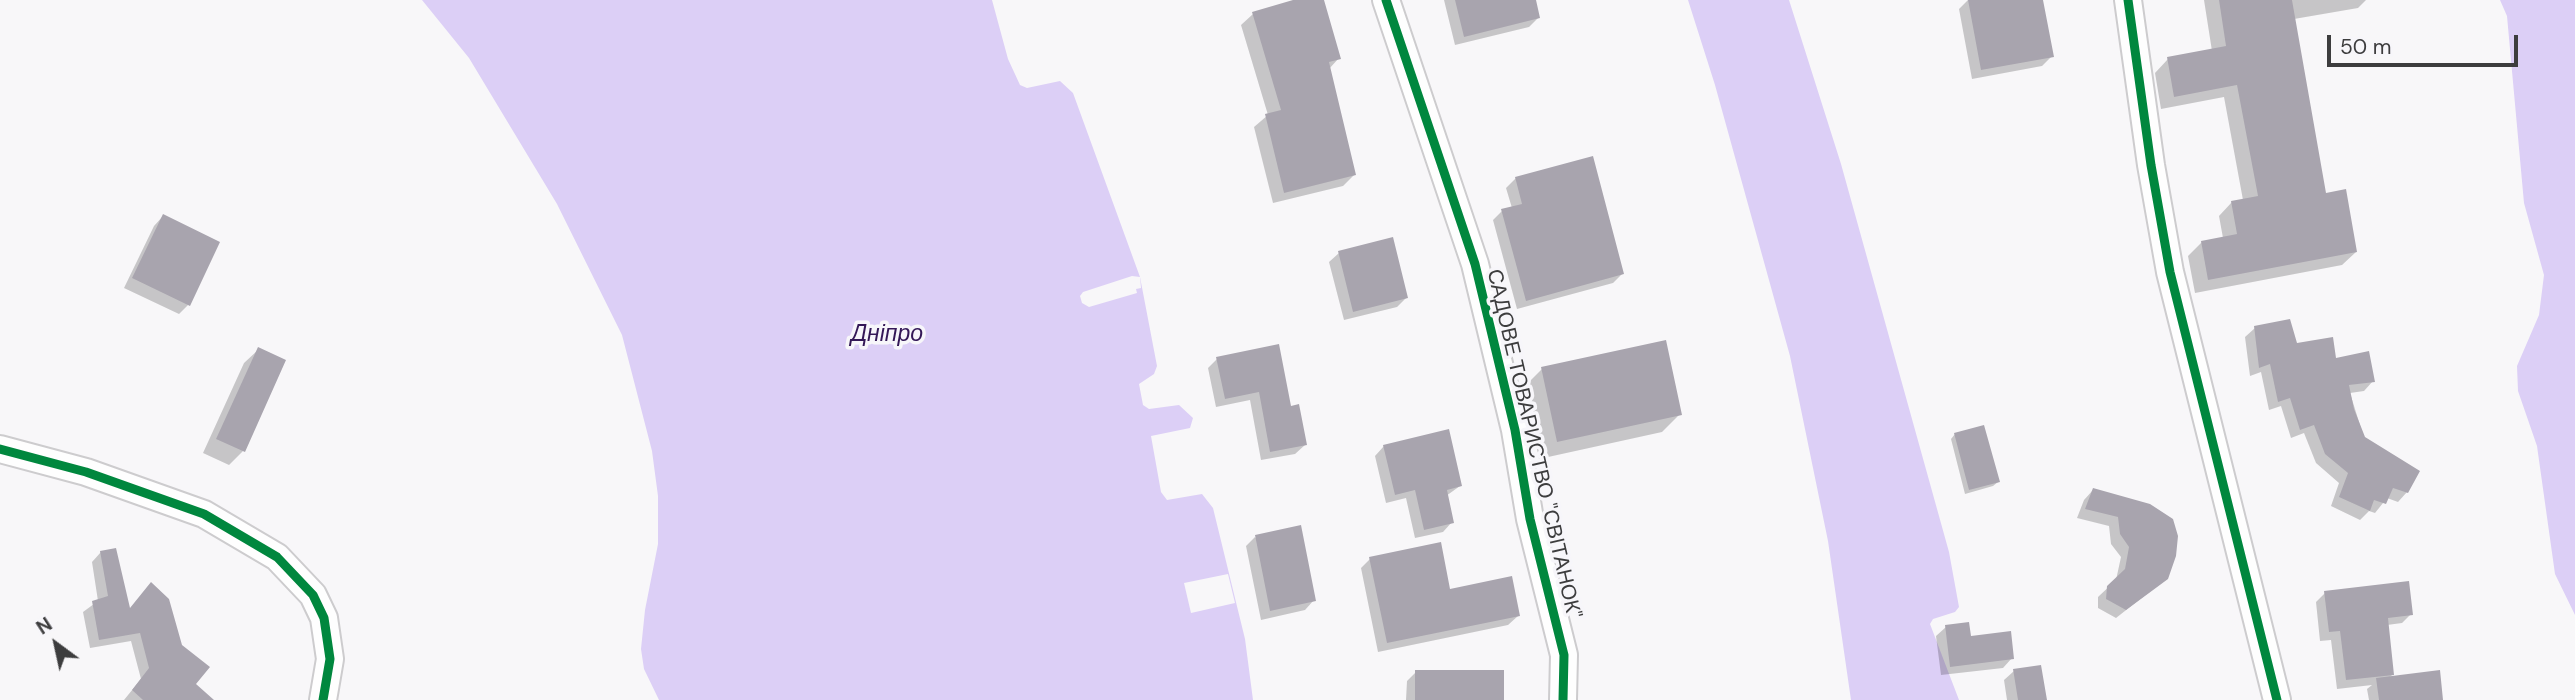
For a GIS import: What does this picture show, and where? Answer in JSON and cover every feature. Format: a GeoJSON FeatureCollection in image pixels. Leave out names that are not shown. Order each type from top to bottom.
{"type":"FeatureCollection","features":[{"type":"Feature","properties":{"kind":"street","name":"САДОВЕ ТОВАРИСТВО \"СВІТАНОК\""},"geometry":{"type":"LineString","coordinates":[[1386,0],[1475,264],[1515,429],[1530,519],[1564,655],[1563,700]]}},
{"type":"Feature","properties":{"kind":"street"},"geometry":{"type":"LineString","coordinates":[[2128,0],[2151,166],[2171,272],[2277,700]]}},
{"type":"Feature","properties":{"kind":"street"},"geometry":{"type":"LineString","coordinates":[[0,449],[86,472],[204,514],[277,557],[313,595],[324,618],[330,659],[323,700]]}},
{"type":"Feature","properties":{"kind":"water","name":"Дніпро"},"geometry":{"type":"Polygon","coordinates":[[[422,0],[992,0],[1008,59],[1020,85],[1027,88],[1060,81],[1073,93],[1140,277],[1157,366],[1154,374],[1139,384],[1143,405],[1149,409],[1179,405],[1193,418],[1190,428],[1151,436],[1161,492],[1167,500],[1202,494],[1213,508],[1245,639],[1253,700],[659,700],[644,669],[641,649],[645,610],[658,544],[658,496],[652,451],[622,335],[557,204],[469,58],[422,0]]]}},
{"type":"Feature","properties":{"kind":"water"},"geometry":{"type":"Polygon","coordinates":[[[1688,0],[1789,0],[1841,164],[1949,552],[1959,607],[1955,612],[1933,619],[1930,624],[1959,700],[1851,700],[1828,541],[1790,356],[1715,85],[1688,0]]]}},
{"type":"Feature","properties":{"kind":"water"},"geometry":{"type":"Polygon","coordinates":[[[2500,0],[2575,0],[2575,615],[2555,574],[2537,446],[2518,391],[2517,366],[2539,315],[2544,275],[2524,203],[2507,16],[2500,0]]]}},
{"type":"Feature","properties":{"kind":"pier"},"geometry":{"type":"Polygon","coordinates":[[[1132,276],[1140,277],[1141,288],[1136,289],[1137,293],[1089,307],[1082,303],[1080,296],[1083,292],[1132,276]]]}},
{"type":"Feature","properties":{"kind":"pier"},"geometry":{"type":"Polygon","coordinates":[[[1228,574],[1235,603],[1191,613],[1184,583],[1228,574]]]}},
{"type":"Feature","properties":{"kind":"building"},"geometry":{"type":"Polygon","coordinates":[[[1293,0],[1324,0],[1341,59],[1329,62],[1356,175],[1284,193],[1265,114],[1281,110],[1252,12],[1293,0]]]}},
{"type":"Feature","properties":{"kind":"building"},"geometry":{"type":"Polygon","coordinates":[[[1455,0],[1536,0],[1540,18],[1464,37],[1455,0]]]}},
{"type":"Feature","properties":{"kind":"building"},"geometry":{"type":"Polygon","coordinates":[[[1968,0],[2043,0],[2054,57],[1981,70],[1968,0]]]}},
{"type":"Feature","properties":{"kind":"building"},"geometry":{"type":"Polygon","coordinates":[[[2219,0],[2292,0],[2326,193],[2346,189],[2357,252],[2208,280],[2201,241],[2237,234],[2231,201],[2258,196],[2237,85],[2174,97],[2167,57],[2226,46],[2219,0]]]}},
{"type":"Feature","properties":{"kind":"building"},"geometry":{"type":"Polygon","coordinates":[[[1593,156],[1624,274],[1526,301],[1501,209],[1522,204],[1515,177],[1593,156]]]}},
{"type":"Feature","properties":{"kind":"building"},"geometry":{"type":"Polygon","coordinates":[[[163,214],[220,242],[190,306],[132,278],[163,214]]]}},
{"type":"Feature","properties":{"kind":"building"},"geometry":{"type":"Polygon","coordinates":[[[1393,237],[1408,298],[1353,312],[1338,251],[1393,237]]]}},
{"type":"Feature","properties":{"kind":"building"},"geometry":{"type":"Polygon","coordinates":[[[2290,319],[2297,343],[2333,337],[2336,358],[2369,351],[2375,382],[2349,385],[2354,409],[2365,437],[2420,471],[2408,493],[2393,488],[2386,504],[2374,500],[2370,511],[2339,497],[2348,473],[2325,454],[2314,425],[2300,430],[2290,398],[2278,402],[2270,364],[2259,368],[2254,326],[2290,319]]]}},
{"type":"Feature","properties":{"kind":"building"},"geometry":{"type":"Polygon","coordinates":[[[1666,340],[1682,415],[1557,442],[1541,367],[1666,340]]]}},
{"type":"Feature","properties":{"kind":"building"},"geometry":{"type":"Polygon","coordinates":[[[1279,344],[1291,406],[1299,404],[1307,445],[1270,452],[1259,392],[1225,399],[1216,357],[1279,344]]]}},
{"type":"Feature","properties":{"kind":"building"},"geometry":{"type":"Polygon","coordinates":[[[258,347],[286,360],[245,452],[216,439],[258,347]]]}},
{"type":"Feature","properties":{"kind":"building"},"geometry":{"type":"Polygon","coordinates":[[[1984,425],[2000,482],[1969,490],[1954,433],[1984,425]]]}},
{"type":"Feature","properties":{"kind":"building"},"geometry":{"type":"Polygon","coordinates":[[[1449,429],[1462,486],[1447,490],[1454,523],[1424,530],[1415,490],[1395,495],[1383,445],[1449,429]]]}},
{"type":"Feature","properties":{"kind":"building"},"geometry":{"type":"Polygon","coordinates":[[[2093,488],[2150,504],[2173,519],[2178,536],[2176,556],[2168,579],[2126,610],[2106,599],[2107,586],[2125,569],[2129,547],[2120,534],[2118,517],[2085,509],[2093,488]]]}},
{"type":"Feature","properties":{"kind":"building"},"geometry":{"type":"Polygon","coordinates":[[[1301,525],[1316,601],[1270,611],[1255,535],[1301,525]]]}},
{"type":"Feature","properties":{"kind":"building"},"geometry":{"type":"Polygon","coordinates":[[[1441,542],[1450,589],[1512,576],[1520,616],[1387,643],[1369,557],[1441,542]]]}},
{"type":"Feature","properties":{"kind":"building"},"geometry":{"type":"Polygon","coordinates":[[[116,548],[130,608],[151,582],[169,599],[182,645],[210,667],[196,684],[214,700],[143,700],[132,690],[149,668],[140,633],[99,640],[92,601],[108,596],[100,551],[116,548]]]}},
{"type":"Feature","properties":{"kind":"building"},"geometry":{"type":"Polygon","coordinates":[[[2409,581],[2413,615],[2388,618],[2394,675],[2346,680],[2340,631],[2329,632],[2324,591],[2409,581]]]}},
{"type":"Feature","properties":{"kind":"building"},"geometry":{"type":"Polygon","coordinates":[[[1969,622],[1971,636],[2011,631],[2014,659],[1950,667],[1945,625],[1969,622]]]}},
{"type":"Feature","properties":{"kind":"building"},"geometry":{"type":"Polygon","coordinates":[[[2041,665],[2047,700],[2018,700],[2013,669],[2041,665]]]}},
{"type":"Feature","properties":{"kind":"building"},"geometry":{"type":"Polygon","coordinates":[[[1415,670],[1504,670],[1504,700],[1415,700],[1415,670]]]}},
{"type":"Feature","properties":{"kind":"building"},"geometry":{"type":"Polygon","coordinates":[[[2440,670],[2443,700],[2379,700],[2376,678],[2440,670]]]}},
{"type":"Feature","properties":{"kind":"cycle path"},"geometry":{"type":"LineString","coordinates":[[1386,0],[1475,264],[1515,430],[1530,519],[1564,655],[1563,700]]}},
{"type":"Feature","properties":{"kind":"cycle path"},"geometry":{"type":"LineString","coordinates":[[2128,0],[2151,165],[2170,272],[2277,700]]}},
{"type":"Feature","properties":{"kind":"cycle path"},"geometry":{"type":"LineString","coordinates":[[0,449],[86,472],[204,514],[277,557],[313,595],[324,618],[330,659],[323,700]]}}]}
